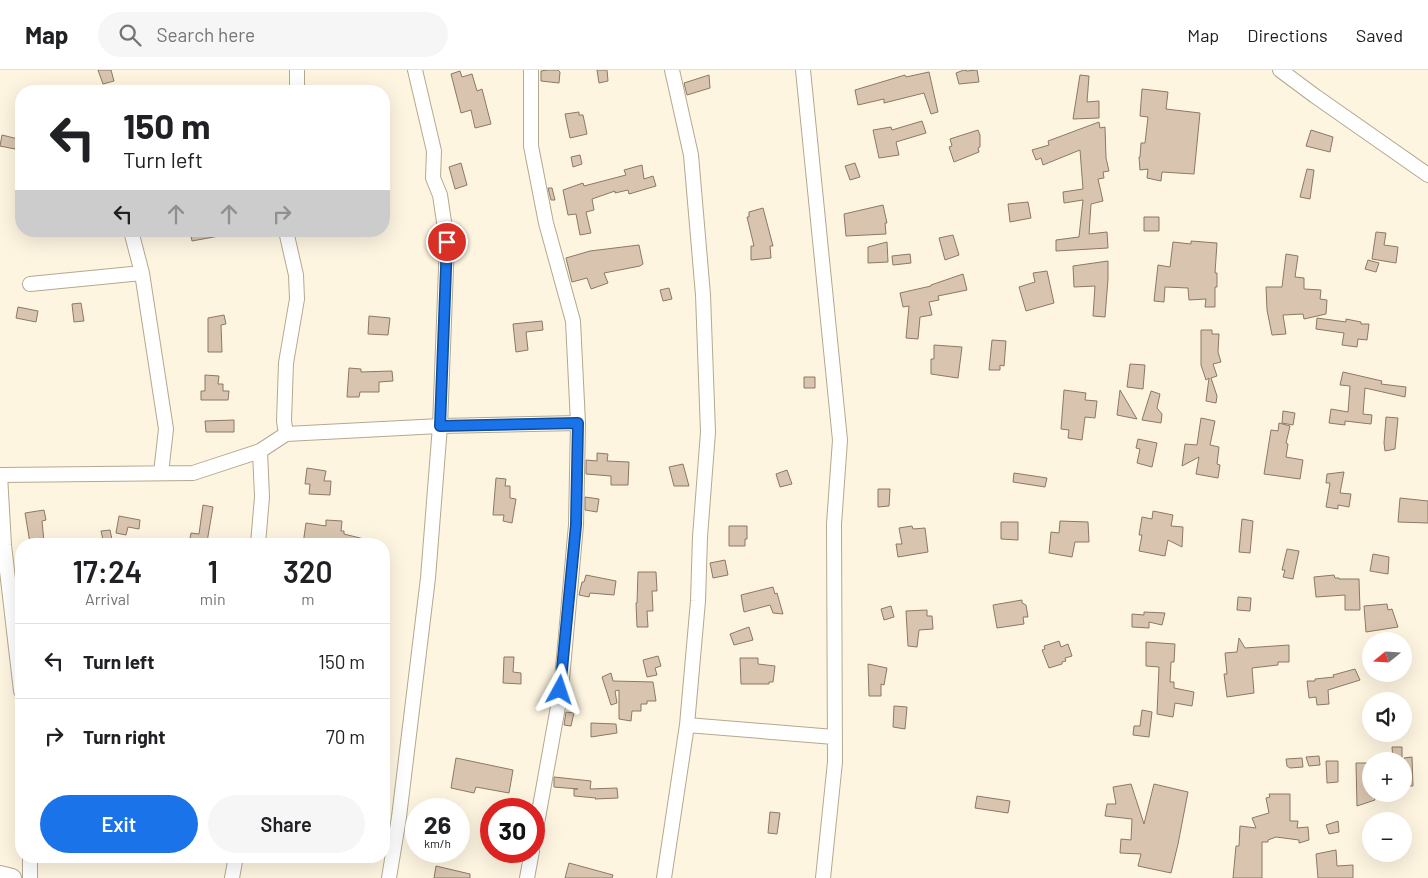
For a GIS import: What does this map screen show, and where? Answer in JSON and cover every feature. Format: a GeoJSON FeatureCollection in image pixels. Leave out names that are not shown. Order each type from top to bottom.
{"type":"FeatureCollection","features":[{"type":"Feature","properties":{"kind":"street"},"geometry":{"type":"LineString","coordinates":[[297,70],[297,85]]}},
{"type":"Feature","properties":{"kind":"street"},"geometry":{"type":"LineString","coordinates":[[389,878],[399,817],[428,578],[440,426],[447,242],[440,195],[433,178],[434,151],[415,70]]}},
{"type":"Feature","properties":{"kind":"street"},"geometry":{"type":"LineString","coordinates":[[531,70],[531,146],[546,223],[573,322],[578,423],[576,525],[560,690],[541,798]]}},
{"type":"Feature","properties":{"kind":"street"},"geometry":{"type":"LineString","coordinates":[[664,878],[687,725],[698,600],[700,537],[708,432],[703,294],[690,155],[672,70]]}},
{"type":"Feature","properties":{"kind":"street"},"geometry":{"type":"LineString","coordinates":[[803,70],[840,440],[834,524],[835,762],[823,878]]}},
{"type":"Feature","properties":{"kind":"street"},"geometry":{"type":"LineString","coordinates":[[1280,70],[1428,175]]}},
{"type":"Feature","properties":{"kind":"street"},"geometry":{"type":"LineString","coordinates":[[133,237],[142,273],[166,428],[161,473]]}},
{"type":"Feature","properties":{"kind":"street"},"geometry":{"type":"LineString","coordinates":[[286,434],[284,421],[286,363],[297,299],[296,275],[287,237]]}},
{"type":"Feature","properties":{"kind":"street"},"geometry":{"type":"LineString","coordinates":[[30,284],[142,273]]}},
{"type":"Feature","properties":{"kind":"street"},"geometry":{"type":"LineString","coordinates":[[15,639],[4,545],[0,475],[193,473],[260,451],[286,434],[440,426],[578,423]]}},
{"type":"Feature","properties":{"kind":"street"},"geometry":{"type":"LineString","coordinates":[[259,538],[262,497],[260,451]]}},
{"type":"Feature","properties":{"kind":"street"},"geometry":{"type":"LineString","coordinates":[[687,725],[834,737]]}},
{"type":"Feature","properties":{"kind":"street"},"geometry":{"type":"LineString","coordinates":[[30,863],[30,878]]}},
{"type":"Feature","properties":{"kind":"street"},"geometry":{"type":"LineString","coordinates":[[232,878],[235,863]]}},
{"type":"Feature","properties":{"kind":"street"},"geometry":{"type":"LineString","coordinates":[[527,878],[530,863]]}},
{"type":"Feature","properties":{"kind":"street"},"geometry":{"type":"LineString","coordinates":[[0,875],[12,878]]}},
{"type":"Feature","properties":{"kind":"building"},"geometry":{"type":"Polygon","coordinates":[[[98,70],[111,70],[114,81],[103,84],[98,70]]]}},
{"type":"Feature","properties":{"kind":"building"},"geometry":{"type":"Polygon","coordinates":[[[558,70],[560,72],[559,83],[541,81],[541,71],[558,70]]]}},
{"type":"Feature","properties":{"kind":"building"},"geometry":{"type":"Polygon","coordinates":[[[597,70],[607,70],[608,81],[599,83],[597,70]]]}},
{"type":"Feature","properties":{"kind":"building"},"geometry":{"type":"Polygon","coordinates":[[[964,70],[977,70],[979,82],[959,84],[956,73],[964,70]]]}},
{"type":"Feature","properties":{"kind":"building"},"geometry":{"type":"Polygon","coordinates":[[[460,71],[462,77],[472,74],[477,91],[482,89],[491,124],[475,128],[471,110],[461,113],[451,74],[460,71]]]}},
{"type":"Feature","properties":{"kind":"building"},"geometry":{"type":"Polygon","coordinates":[[[929,72],[938,112],[931,114],[924,93],[884,103],[884,99],[858,105],[855,90],[905,75],[906,77],[929,72]]]}},
{"type":"Feature","properties":{"kind":"building"},"geometry":{"type":"Polygon","coordinates":[[[709,75],[710,88],[687,95],[684,83],[709,75]]]}},
{"type":"Feature","properties":{"kind":"building"},"geometry":{"type":"Polygon","coordinates":[[[1080,75],[1089,76],[1087,102],[1099,101],[1099,118],[1073,119],[1080,75]]]}},
{"type":"Feature","properties":{"kind":"building"},"geometry":{"type":"Polygon","coordinates":[[[1142,89],[1168,92],[1166,109],[1200,113],[1194,174],[1162,172],[1161,181],[1147,178],[1148,169],[1140,170],[1141,143],[1145,143],[1148,117],[1140,116],[1142,89]]]}},
{"type":"Feature","properties":{"kind":"building"},"geometry":{"type":"Polygon","coordinates":[[[579,112],[579,115],[583,115],[587,134],[570,138],[565,114],[579,112]]]}},
{"type":"Feature","properties":{"kind":"building"},"geometry":{"type":"Polygon","coordinates":[[[922,121],[926,133],[896,142],[899,155],[879,158],[873,130],[891,127],[892,130],[922,121]]]}},
{"type":"Feature","properties":{"kind":"building"},"geometry":{"type":"Polygon","coordinates":[[[1099,122],[1100,128],[1105,127],[1106,158],[1109,171],[1103,172],[1104,178],[1098,179],[1103,201],[1091,204],[1089,234],[1107,232],[1108,248],[1056,251],[1056,240],[1079,237],[1083,200],[1064,203],[1063,192],[1083,189],[1080,150],[1043,165],[1041,158],[1036,160],[1032,150],[1049,145],[1048,141],[1099,122]]]}},
{"type":"Feature","properties":{"kind":"building"},"geometry":{"type":"Polygon","coordinates":[[[978,130],[980,135],[979,152],[954,162],[949,147],[952,146],[950,139],[978,130]]]}},
{"type":"Feature","properties":{"kind":"building"},"geometry":{"type":"Polygon","coordinates":[[[1311,130],[1333,137],[1330,152],[1306,146],[1311,130]]]}},
{"type":"Feature","properties":{"kind":"building"},"geometry":{"type":"Polygon","coordinates":[[[2,135],[15,138],[15,149],[0,146],[2,135]]]}},
{"type":"Feature","properties":{"kind":"building"},"geometry":{"type":"Polygon","coordinates":[[[580,155],[582,164],[573,167],[571,157],[580,155]]]}},
{"type":"Feature","properties":{"kind":"building"},"geometry":{"type":"Polygon","coordinates":[[[461,163],[467,185],[455,189],[449,167],[461,163]]]}},
{"type":"Feature","properties":{"kind":"building"},"geometry":{"type":"Polygon","coordinates":[[[855,163],[860,177],[850,180],[845,166],[855,163]]]}},
{"type":"Feature","properties":{"kind":"building"},"geometry":{"type":"Polygon","coordinates":[[[642,165],[644,179],[653,176],[656,186],[629,194],[628,190],[615,193],[615,191],[592,199],[594,210],[586,212],[591,233],[580,235],[576,214],[568,215],[563,190],[583,183],[584,186],[626,175],[624,170],[642,165]]]}},
{"type":"Feature","properties":{"kind":"building"},"geometry":{"type":"Polygon","coordinates":[[[1307,169],[1314,170],[1310,199],[1300,197],[1307,169]]]}},
{"type":"Feature","properties":{"kind":"building"},"geometry":{"type":"Polygon","coordinates":[[[548,188],[552,188],[555,200],[551,200],[548,188]]]}},
{"type":"Feature","properties":{"kind":"building"},"geometry":{"type":"Polygon","coordinates":[[[1028,202],[1031,218],[1010,222],[1008,204],[1028,202]]]}},
{"type":"Feature","properties":{"kind":"building"},"geometry":{"type":"Polygon","coordinates":[[[883,205],[887,223],[885,223],[886,234],[846,236],[844,214],[883,205]]]}},
{"type":"Feature","properties":{"kind":"building"},"geometry":{"type":"Polygon","coordinates":[[[763,208],[773,246],[770,246],[771,258],[751,260],[751,246],[754,246],[747,217],[749,217],[749,212],[763,208]]]}},
{"type":"Feature","properties":{"kind":"building"},"geometry":{"type":"Polygon","coordinates":[[[1144,217],[1159,217],[1159,231],[1144,231],[1144,217]]]}},
{"type":"Feature","properties":{"kind":"building"},"geometry":{"type":"Polygon","coordinates":[[[1376,232],[1386,233],[1384,245],[1398,247],[1396,263],[1372,259],[1376,232]]]}},
{"type":"Feature","properties":{"kind":"building"},"geometry":{"type":"Polygon","coordinates":[[[953,235],[959,255],[945,260],[939,238],[953,235]]]}},
{"type":"Feature","properties":{"kind":"building"},"geometry":{"type":"Polygon","coordinates":[[[191,237],[214,237],[192,241],[191,237]]]}},
{"type":"Feature","properties":{"kind":"building"},"geometry":{"type":"Polygon","coordinates":[[[1191,241],[1217,243],[1215,307],[1205,307],[1206,299],[1189,300],[1188,288],[1165,287],[1164,302],[1154,301],[1158,265],[1170,267],[1173,242],[1191,244],[1191,241]]]}},
{"type":"Feature","properties":{"kind":"building"},"geometry":{"type":"Polygon","coordinates":[[[887,242],[888,262],[868,263],[868,247],[887,242]]]}},
{"type":"Feature","properties":{"kind":"building"},"geometry":{"type":"Polygon","coordinates":[[[639,245],[643,264],[640,266],[604,273],[608,283],[591,289],[587,278],[572,282],[566,258],[590,251],[639,245]]]}},
{"type":"Feature","properties":{"kind":"building"},"geometry":{"type":"Polygon","coordinates":[[[910,254],[911,263],[893,265],[892,256],[910,254]]]}},
{"type":"Feature","properties":{"kind":"building"},"geometry":{"type":"Polygon","coordinates":[[[1286,254],[1298,256],[1295,277],[1304,278],[1304,289],[1321,290],[1320,299],[1327,300],[1326,314],[1304,319],[1303,314],[1283,315],[1286,334],[1272,335],[1267,310],[1266,287],[1282,287],[1286,254]]]}},
{"type":"Feature","properties":{"kind":"building"},"geometry":{"type":"Polygon","coordinates":[[[1368,260],[1379,263],[1376,272],[1365,269],[1368,260]]]}},
{"type":"Feature","properties":{"kind":"building"},"geometry":{"type":"Polygon","coordinates":[[[1108,261],[1105,317],[1093,316],[1095,286],[1074,287],[1073,266],[1108,261]]]}},
{"type":"Feature","properties":{"kind":"building"},"geometry":{"type":"Polygon","coordinates":[[[1047,271],[1054,303],[1026,311],[1019,287],[1035,282],[1033,273],[1047,271]]]}},
{"type":"Feature","properties":{"kind":"building"},"geometry":{"type":"Polygon","coordinates":[[[963,274],[967,290],[938,296],[939,300],[929,302],[932,315],[920,317],[918,339],[906,338],[909,306],[903,307],[900,293],[931,286],[963,274]]]}},
{"type":"Feature","properties":{"kind":"building"},"geometry":{"type":"Polygon","coordinates":[[[669,288],[672,299],[663,301],[660,290],[669,288]]]}},
{"type":"Feature","properties":{"kind":"building"},"geometry":{"type":"Polygon","coordinates":[[[81,303],[84,321],[74,322],[72,304],[81,303]]]}},
{"type":"Feature","properties":{"kind":"building"},"geometry":{"type":"Polygon","coordinates":[[[18,307],[38,311],[36,322],[16,318],[18,307]]]}},
{"type":"Feature","properties":{"kind":"building"},"geometry":{"type":"Polygon","coordinates":[[[224,315],[226,324],[221,325],[222,352],[208,352],[208,318],[224,315]]]}},
{"type":"Feature","properties":{"kind":"building"},"geometry":{"type":"Polygon","coordinates":[[[369,316],[390,318],[388,335],[368,334],[369,316]]]}},
{"type":"Feature","properties":{"kind":"building"},"geometry":{"type":"Polygon","coordinates":[[[1317,318],[1346,322],[1346,319],[1361,322],[1361,324],[1369,324],[1367,340],[1358,339],[1357,347],[1342,345],[1344,333],[1316,329],[1317,318]]]}},
{"type":"Feature","properties":{"kind":"building"},"geometry":{"type":"Polygon","coordinates":[[[542,321],[543,330],[526,332],[528,350],[516,352],[513,324],[542,321]]]}},
{"type":"Feature","properties":{"kind":"building"},"geometry":{"type":"Polygon","coordinates":[[[1201,330],[1212,330],[1212,334],[1219,334],[1218,352],[1221,362],[1213,364],[1217,376],[1211,378],[1217,396],[1216,403],[1206,401],[1209,378],[1206,380],[1201,365],[1201,330]]]}},
{"type":"Feature","properties":{"kind":"building"},"geometry":{"type":"Polygon","coordinates":[[[992,340],[1006,341],[1004,366],[1000,365],[1000,370],[989,370],[992,340]]]}},
{"type":"Feature","properties":{"kind":"building"},"geometry":{"type":"Polygon","coordinates":[[[934,345],[962,347],[958,378],[931,374],[931,359],[934,359],[934,345]]]}},
{"type":"Feature","properties":{"kind":"building"},"geometry":{"type":"Polygon","coordinates":[[[1130,364],[1145,365],[1143,389],[1127,387],[1130,364]]]}},
{"type":"Feature","properties":{"kind":"building"},"geometry":{"type":"Polygon","coordinates":[[[349,368],[361,369],[361,372],[392,371],[393,381],[379,382],[379,392],[360,392],[359,397],[347,397],[349,368]]]}},
{"type":"Feature","properties":{"kind":"building"},"geometry":{"type":"Polygon","coordinates":[[[1343,372],[1382,381],[1381,384],[1406,387],[1405,397],[1365,388],[1363,414],[1372,415],[1371,424],[1345,421],[1345,425],[1329,423],[1331,409],[1348,412],[1350,386],[1340,385],[1343,372]]]}},
{"type":"Feature","properties":{"kind":"building"},"geometry":{"type":"Polygon","coordinates":[[[205,375],[219,376],[218,384],[223,384],[223,391],[229,391],[228,400],[201,400],[201,391],[205,391],[205,375]]]}},
{"type":"Feature","properties":{"kind":"building"},"geometry":{"type":"Polygon","coordinates":[[[804,377],[815,377],[815,388],[804,388],[804,377]]]}},
{"type":"Feature","properties":{"kind":"building"},"geometry":{"type":"Polygon","coordinates":[[[1064,390],[1086,393],[1085,400],[1097,401],[1095,418],[1085,417],[1082,440],[1068,438],[1069,430],[1061,429],[1064,390]]]}},
{"type":"Feature","properties":{"kind":"building"},"geometry":{"type":"Polygon","coordinates":[[[1120,390],[1137,419],[1117,415],[1120,390]]]}},
{"type":"Feature","properties":{"kind":"building"},"geometry":{"type":"Polygon","coordinates":[[[1151,391],[1160,394],[1157,408],[1162,414],[1161,423],[1142,420],[1151,391]]]}},
{"type":"Feature","properties":{"kind":"building"},"geometry":{"type":"Polygon","coordinates":[[[1283,411],[1295,413],[1293,425],[1282,423],[1283,411]]]}},
{"type":"Feature","properties":{"kind":"building"},"geometry":{"type":"Polygon","coordinates":[[[1386,417],[1398,418],[1395,449],[1385,451],[1384,443],[1386,417]]]}},
{"type":"Feature","properties":{"kind":"building"},"geometry":{"type":"Polygon","coordinates":[[[1201,418],[1215,421],[1210,445],[1219,447],[1217,464],[1220,465],[1218,478],[1196,474],[1199,457],[1182,466],[1185,444],[1197,445],[1201,418]]]}},
{"type":"Feature","properties":{"kind":"building"},"geometry":{"type":"Polygon","coordinates":[[[234,420],[234,432],[206,432],[205,421],[234,420]]]}},
{"type":"Feature","properties":{"kind":"building"},"geometry":{"type":"Polygon","coordinates":[[[1279,423],[1290,426],[1286,443],[1288,444],[1286,457],[1303,460],[1300,479],[1264,474],[1271,430],[1278,431],[1279,423]]]}},
{"type":"Feature","properties":{"kind":"building"},"geometry":{"type":"Polygon","coordinates":[[[1138,439],[1157,443],[1152,467],[1137,463],[1140,449],[1136,448],[1138,439]]]}},
{"type":"Feature","properties":{"kind":"building"},"geometry":{"type":"Polygon","coordinates":[[[597,453],[608,454],[607,461],[629,462],[628,485],[611,485],[611,476],[586,474],[586,460],[597,461],[597,453]]]}},
{"type":"Feature","properties":{"kind":"building"},"geometry":{"type":"Polygon","coordinates":[[[683,464],[689,486],[674,486],[669,467],[683,464]]]}},
{"type":"Feature","properties":{"kind":"building"},"geometry":{"type":"Polygon","coordinates":[[[307,468],[326,471],[324,481],[331,481],[330,495],[309,494],[310,484],[305,484],[307,468]]]}},
{"type":"Feature","properties":{"kind":"building"},"geometry":{"type":"Polygon","coordinates":[[[787,470],[792,484],[780,487],[776,474],[787,470]]]}},
{"type":"Feature","properties":{"kind":"building"},"geometry":{"type":"Polygon","coordinates":[[[1344,472],[1340,493],[1351,494],[1349,507],[1338,505],[1338,509],[1326,507],[1330,483],[1326,483],[1327,474],[1344,472]]]}},
{"type":"Feature","properties":{"kind":"building"},"geometry":{"type":"Polygon","coordinates":[[[1014,473],[1047,478],[1045,487],[1013,482],[1014,473]]]}},
{"type":"Feature","properties":{"kind":"building"},"geometry":{"type":"Polygon","coordinates":[[[496,478],[506,479],[505,486],[510,486],[510,498],[516,499],[512,523],[503,521],[504,515],[493,515],[496,478]]]}},
{"type":"Feature","properties":{"kind":"building"},"geometry":{"type":"Polygon","coordinates":[[[878,489],[890,489],[889,506],[878,507],[878,489]]]}},
{"type":"Feature","properties":{"kind":"building"},"geometry":{"type":"Polygon","coordinates":[[[585,497],[599,499],[597,512],[585,510],[585,497]]]}},
{"type":"Feature","properties":{"kind":"building"},"geometry":{"type":"Polygon","coordinates":[[[1400,498],[1428,501],[1428,523],[1398,522],[1400,498]]]}},
{"type":"Feature","properties":{"kind":"building"},"geometry":{"type":"Polygon","coordinates":[[[203,505],[213,507],[208,538],[190,538],[191,533],[199,534],[203,505]]]}},
{"type":"Feature","properties":{"kind":"building"},"geometry":{"type":"Polygon","coordinates":[[[44,510],[46,520],[42,521],[44,538],[29,538],[25,513],[44,510]]]}},
{"type":"Feature","properties":{"kind":"building"},"geometry":{"type":"Polygon","coordinates":[[[1153,511],[1173,515],[1171,526],[1183,527],[1182,547],[1168,540],[1165,556],[1139,551],[1142,535],[1139,535],[1142,517],[1152,519],[1153,511]]]}},
{"type":"Feature","properties":{"kind":"building"},"geometry":{"type":"Polygon","coordinates":[[[119,516],[140,520],[139,529],[128,527],[126,535],[116,533],[119,516]]]}},
{"type":"Feature","properties":{"kind":"building"},"geometry":{"type":"Polygon","coordinates":[[[1242,519],[1253,521],[1250,553],[1239,552],[1242,519]]]}},
{"type":"Feature","properties":{"kind":"building"},"geometry":{"type":"Polygon","coordinates":[[[326,520],[342,521],[341,531],[344,531],[344,534],[360,538],[304,538],[306,523],[326,526],[326,520]]]}},
{"type":"Feature","properties":{"kind":"building"},"geometry":{"type":"Polygon","coordinates":[[[1060,521],[1088,522],[1089,542],[1075,542],[1072,557],[1049,553],[1051,532],[1059,533],[1060,521]]]}},
{"type":"Feature","properties":{"kind":"building"},"geometry":{"type":"Polygon","coordinates":[[[1001,522],[1018,522],[1018,540],[1001,539],[1001,522]]]}},
{"type":"Feature","properties":{"kind":"building"},"geometry":{"type":"Polygon","coordinates":[[[729,526],[747,526],[745,546],[729,546],[729,526]]]}},
{"type":"Feature","properties":{"kind":"building"},"geometry":{"type":"Polygon","coordinates":[[[912,526],[913,529],[925,528],[928,552],[898,557],[896,544],[902,544],[899,528],[912,526]]]}},
{"type":"Feature","properties":{"kind":"building"},"geometry":{"type":"Polygon","coordinates":[[[110,530],[112,538],[103,538],[101,531],[110,530]]]}},
{"type":"Feature","properties":{"kind":"building"},"geometry":{"type":"Polygon","coordinates":[[[1287,549],[1299,551],[1293,579],[1283,577],[1285,570],[1282,570],[1287,549]]]}},
{"type":"Feature","properties":{"kind":"building"},"geometry":{"type":"Polygon","coordinates":[[[1373,554],[1389,557],[1388,574],[1370,571],[1373,554]]]}},
{"type":"Feature","properties":{"kind":"building"},"geometry":{"type":"Polygon","coordinates":[[[725,560],[728,575],[713,578],[710,563],[725,560]]]}},
{"type":"Feature","properties":{"kind":"building"},"geometry":{"type":"Polygon","coordinates":[[[638,572],[656,572],[657,591],[652,591],[653,611],[647,611],[648,627],[637,627],[638,572]]]}},
{"type":"Feature","properties":{"kind":"building"},"geometry":{"type":"Polygon","coordinates":[[[586,575],[616,581],[614,595],[590,593],[589,597],[579,595],[586,575]]]}},
{"type":"Feature","properties":{"kind":"building"},"geometry":{"type":"Polygon","coordinates":[[[1334,575],[1335,578],[1339,579],[1359,579],[1360,610],[1345,610],[1345,595],[1316,597],[1314,577],[1334,575]]]}},
{"type":"Feature","properties":{"kind":"building"},"geometry":{"type":"Polygon","coordinates":[[[773,587],[775,594],[777,593],[783,614],[773,613],[770,605],[744,612],[741,595],[773,587]]]}},
{"type":"Feature","properties":{"kind":"building"},"geometry":{"type":"Polygon","coordinates":[[[1238,597],[1251,598],[1250,611],[1237,610],[1238,597]]]}},
{"type":"Feature","properties":{"kind":"building"},"geometry":{"type":"Polygon","coordinates":[[[1022,600],[1022,603],[1026,605],[1028,617],[1023,617],[1024,624],[997,628],[993,605],[1022,600]]]}},
{"type":"Feature","properties":{"kind":"building"},"geometry":{"type":"Polygon","coordinates":[[[1387,604],[1388,610],[1392,609],[1398,627],[1366,632],[1364,606],[1387,604]]]}},
{"type":"Feature","properties":{"kind":"building"},"geometry":{"type":"Polygon","coordinates":[[[891,606],[894,617],[884,620],[881,609],[891,606]]]}},
{"type":"Feature","properties":{"kind":"building"},"geometry":{"type":"Polygon","coordinates":[[[927,610],[927,616],[932,616],[933,629],[919,630],[917,647],[908,646],[906,611],[927,610]]]}},
{"type":"Feature","properties":{"kind":"building"},"geometry":{"type":"Polygon","coordinates":[[[1144,612],[1165,613],[1162,625],[1149,622],[1149,628],[1132,627],[1132,614],[1144,615],[1144,612]]]}},
{"type":"Feature","properties":{"kind":"building"},"geometry":{"type":"Polygon","coordinates":[[[749,627],[753,640],[734,645],[730,634],[749,627]]]}},
{"type":"Feature","properties":{"kind":"building"},"geometry":{"type":"Polygon","coordinates":[[[1239,638],[1245,648],[1289,645],[1289,662],[1278,662],[1278,665],[1252,668],[1254,693],[1227,697],[1224,674],[1227,674],[1225,653],[1237,652],[1239,638]]]}},
{"type":"Feature","properties":{"kind":"building"},"geometry":{"type":"Polygon","coordinates":[[[1059,641],[1061,647],[1068,644],[1072,656],[1065,658],[1066,661],[1062,662],[1062,664],[1049,668],[1042,650],[1045,649],[1044,646],[1059,641]]]}},
{"type":"Feature","properties":{"kind":"building"},"geometry":{"type":"Polygon","coordinates":[[[1146,642],[1175,644],[1174,662],[1171,662],[1170,682],[1174,682],[1174,688],[1194,692],[1192,706],[1175,703],[1173,717],[1157,714],[1159,667],[1146,666],[1146,642]]]}},
{"type":"Feature","properties":{"kind":"building"},"geometry":{"type":"Polygon","coordinates":[[[658,656],[661,666],[655,668],[657,675],[647,677],[643,660],[658,656]]]}},
{"type":"Feature","properties":{"kind":"building"},"geometry":{"type":"Polygon","coordinates":[[[504,657],[514,657],[513,672],[521,673],[521,684],[503,683],[504,657]]]}},
{"type":"Feature","properties":{"kind":"building"},"geometry":{"type":"Polygon","coordinates":[[[740,658],[758,658],[758,664],[775,666],[773,682],[769,682],[769,684],[741,684],[740,658]]]}},
{"type":"Feature","properties":{"kind":"building"},"geometry":{"type":"Polygon","coordinates":[[[868,664],[887,668],[884,685],[881,684],[881,696],[869,696],[868,664]]]}},
{"type":"Feature","properties":{"kind":"building"},"geometry":{"type":"Polygon","coordinates":[[[1355,669],[1360,680],[1328,690],[1329,704],[1317,705],[1316,697],[1309,698],[1307,681],[1334,677],[1333,675],[1355,669]]]}},
{"type":"Feature","properties":{"kind":"building"},"geometry":{"type":"Polygon","coordinates":[[[611,673],[613,681],[653,682],[656,701],[647,701],[647,704],[641,704],[641,711],[632,711],[631,721],[619,719],[619,690],[615,691],[617,703],[611,705],[602,677],[611,673]]]}},
{"type":"Feature","properties":{"kind":"building"},"geometry":{"type":"Polygon","coordinates":[[[894,706],[907,707],[905,729],[893,727],[894,706]]]}},
{"type":"Feature","properties":{"kind":"building"},"geometry":{"type":"Polygon","coordinates":[[[1142,710],[1152,712],[1149,737],[1133,735],[1134,726],[1140,726],[1142,710]]]}},
{"type":"Feature","properties":{"kind":"building"},"geometry":{"type":"Polygon","coordinates":[[[566,712],[574,713],[571,726],[564,725],[566,712]]]}},
{"type":"Feature","properties":{"kind":"building"},"geometry":{"type":"Polygon","coordinates":[[[591,723],[616,724],[617,733],[591,737],[591,723]]]}},
{"type":"Feature","properties":{"kind":"building"},"geometry":{"type":"Polygon","coordinates":[[[1392,747],[1402,747],[1402,752],[1392,752],[1392,747]]]}},
{"type":"Feature","properties":{"kind":"building"},"geometry":{"type":"Polygon","coordinates":[[[1319,756],[1320,765],[1309,766],[1306,757],[1319,756]]]}},
{"type":"Feature","properties":{"kind":"building"},"geometry":{"type":"Polygon","coordinates":[[[456,758],[513,770],[509,793],[476,787],[474,793],[451,788],[456,758]]]}},
{"type":"Feature","properties":{"kind":"building"},"geometry":{"type":"Polygon","coordinates":[[[1302,758],[1303,767],[1290,768],[1287,766],[1286,759],[1302,758]]]}},
{"type":"Feature","properties":{"kind":"building"},"geometry":{"type":"Polygon","coordinates":[[[1326,761],[1338,761],[1338,782],[1327,783],[1326,761]]]}},
{"type":"Feature","properties":{"kind":"building"},"geometry":{"type":"Polygon","coordinates":[[[1356,763],[1362,763],[1362,802],[1369,802],[1357,806],[1356,763]]]}},
{"type":"Feature","properties":{"kind":"building"},"geometry":{"type":"Polygon","coordinates":[[[554,777],[591,781],[590,789],[617,788],[618,798],[595,799],[574,796],[574,789],[578,789],[554,787],[554,777]]]}},
{"type":"Feature","properties":{"kind":"building"},"geometry":{"type":"Polygon","coordinates":[[[1131,784],[1144,824],[1154,784],[1188,792],[1171,873],[1138,866],[1141,854],[1120,853],[1121,839],[1131,840],[1132,819],[1105,816],[1107,804],[1116,804],[1113,787],[1131,784]]]}},
{"type":"Feature","properties":{"kind":"building"},"geometry":{"type":"Polygon","coordinates":[[[1269,794],[1290,794],[1290,821],[1298,821],[1297,828],[1308,827],[1309,840],[1299,843],[1299,840],[1276,837],[1268,840],[1268,842],[1262,842],[1262,878],[1233,878],[1236,846],[1239,846],[1240,826],[1256,828],[1252,818],[1269,813],[1266,798],[1270,797],[1269,794]]]}},
{"type":"Feature","properties":{"kind":"building"},"geometry":{"type":"Polygon","coordinates":[[[977,796],[1010,801],[1008,813],[975,808],[977,796]]]}},
{"type":"Feature","properties":{"kind":"building"},"geometry":{"type":"Polygon","coordinates":[[[770,812],[780,813],[777,834],[768,833],[770,812]]]}},
{"type":"Feature","properties":{"kind":"building"},"geometry":{"type":"Polygon","coordinates":[[[1338,821],[1339,832],[1329,834],[1326,825],[1338,821]]]}},
{"type":"Feature","properties":{"kind":"building"},"geometry":{"type":"Polygon","coordinates":[[[1336,850],[1337,866],[1353,865],[1353,878],[1318,878],[1316,854],[1336,850]]]}},
{"type":"Feature","properties":{"kind":"building"},"geometry":{"type":"Polygon","coordinates":[[[569,863],[613,875],[612,878],[565,878],[569,863]]]}},
{"type":"Feature","properties":{"kind":"building"},"geometry":{"type":"Polygon","coordinates":[[[436,866],[470,874],[470,878],[434,878],[436,866]]]}},
{"type":"Feature","properties":{"kind":"route"},"geometry":{"type":"LineString","coordinates":[[447,242],[440,426],[578,423],[576,525],[560,690]]}}]}
